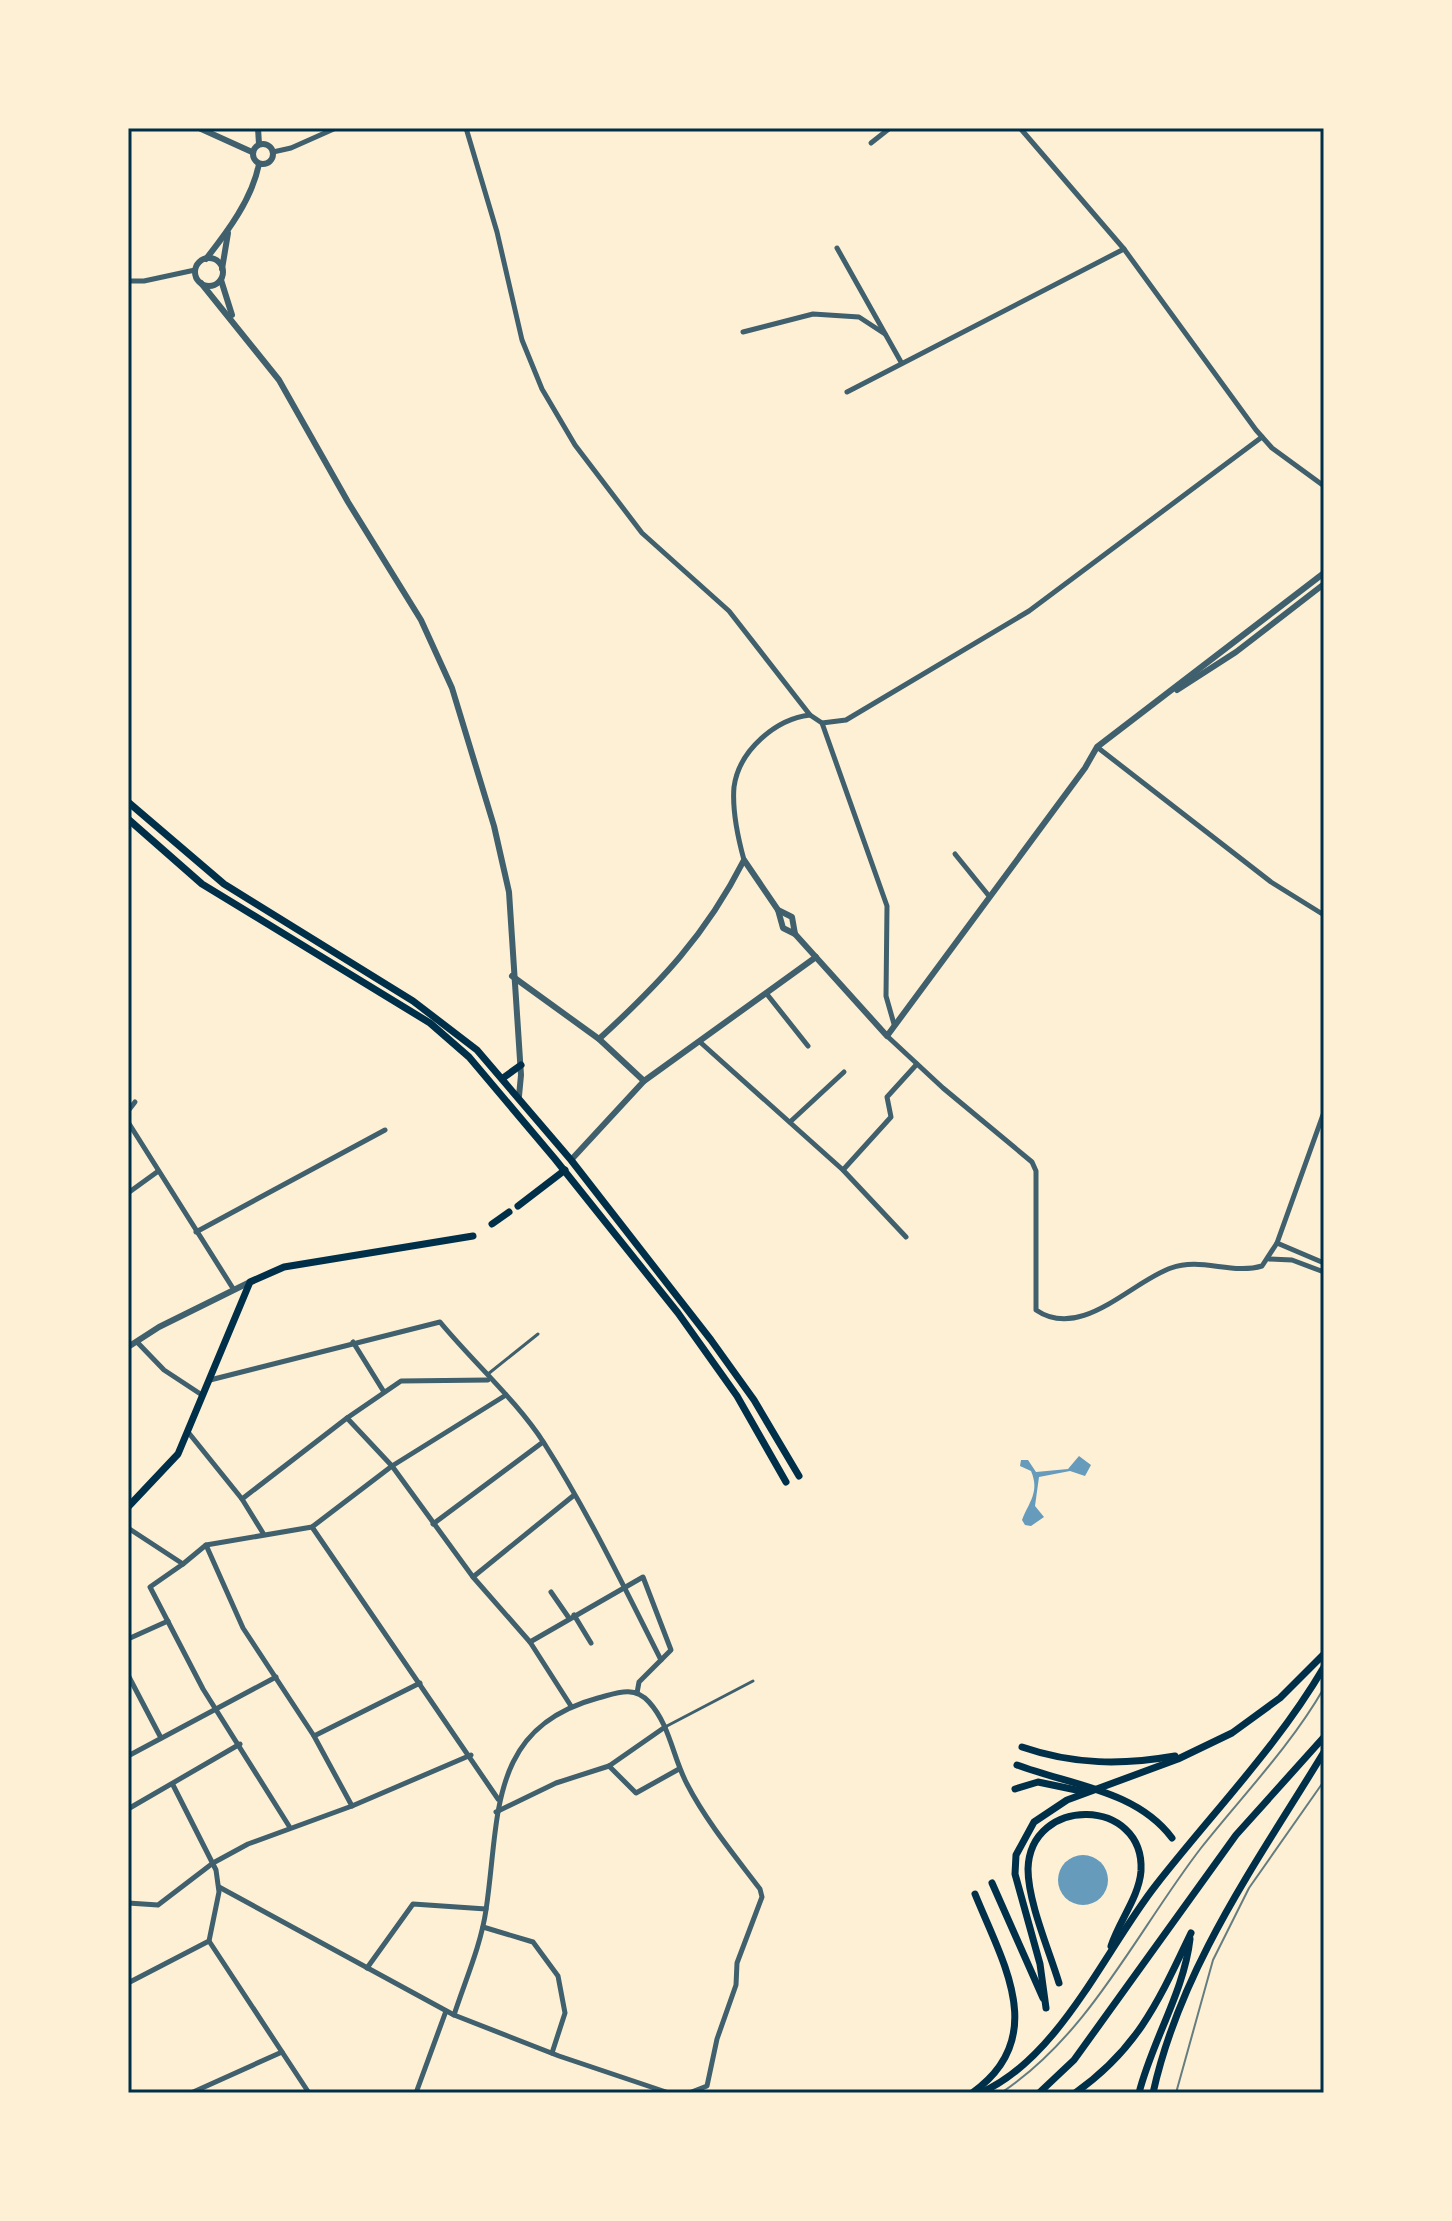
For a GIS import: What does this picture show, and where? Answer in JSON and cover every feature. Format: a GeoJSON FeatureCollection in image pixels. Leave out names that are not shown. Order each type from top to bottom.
{"type":"FeatureCollection","features":[{"type":"Feature","properties":{"kind":"main road"},"geometry":{"type":"LineString","coordinates":[[128,802],[224,884],[438,1017],[477,1050],[571,1160],[740,1379],[799,1476]]}},
{"type":"Feature","properties":{"kind":"main road"},"geometry":{"type":"LineString","coordinates":[[128,819],[202,884],[430,1023],[460,1048],[565,1170],[716,1366],[786,1482]]}},
{"type":"Feature","properties":{"kind":"main road"},"geometry":{"type":"LineString","coordinates":[[503,1078],[521,1065]]}},
{"type":"Feature","properties":{"kind":"main road"},"geometry":{"type":"LineString","coordinates":[[515,1109],[519,1096]]}},
{"type":"Feature","properties":{"kind":"main road"},"geometry":{"type":"LineString","coordinates":[[518,1206],[565,1170],[571,1160]]}},
{"type":"Feature","properties":{"kind":"main road"},"geometry":{"type":"LineString","coordinates":[[492,1224],[509,1212]]}},
{"type":"Feature","properties":{"kind":"main road"},"geometry":{"type":"LineString","coordinates":[[128,1507],[178,1454],[250,1282],[284,1267],[473,1236]]}},
{"type":"Feature","properties":{"kind":"main road"},"geometry":{"type":"LineString","coordinates":[[992,1883],[1046,2008],[1040,1964],[1021,1903],[1015,1864],[1024,1835],[1034,1822],[1067,1800],[1100,1790],[1232,1733],[1266,1710],[1324,1654]]}},
{"type":"Feature","properties":{"kind":"main road"},"geometry":{"type":"LineString","coordinates":[[980,2093],[1001,2080],[1048,2038],[1158,1882],[1279,1738],[1324,1667]]}},
{"type":"Feature","properties":{"kind":"main road"},"geometry":{"type":"LineString","coordinates":[[1039,2093],[1074,2060],[1236,1835],[1324,1737]]}},
{"type":"Feature","properties":{"kind":"main road"},"geometry":{"type":"LineString","coordinates":[[1022,1747],[1101,1763],[1139,1762],[1189,1753]]}},
{"type":"Feature","properties":{"kind":"main road"},"geometry":{"type":"LineString","coordinates":[[1153,2093],[1178,2014],[1224,1915],[1256,1856],[1324,1752]]}},
{"type":"Feature","properties":{"kind":"main road"},"geometry":{"type":"LineString","coordinates":[[1017,1765],[1100,1790],[1146,1810],[1172,1838]]}},
{"type":"Feature","properties":{"kind":"main road"},"geometry":{"type":"LineString","coordinates":[[1015,1789],[1038,1782],[1100,1790]]}},
{"type":"Feature","properties":{"kind":"main road"},"geometry":{"type":"LineString","coordinates":[[1059,1983],[1029,1881],[1029,1860],[1044,1829],[1075,1813],[1103,1815],[1120,1825],[1134,1841],[1140,1859],[1140,1879],[1107,1956]]}},
{"type":"Feature","properties":{"kind":"main road"},"geometry":{"type":"LineString","coordinates":[[972,2093],[1005,2060],[1013,2042],[1016,2016],[1013,1991],[975,1894]]}},
{"type":"Feature","properties":{"kind":"main road"},"geometry":{"type":"LineString","coordinates":[[1075,2093],[1112,2064],[1137,2036],[1158,2004],[1191,1933],[1185,1967],[1152,2049],[1139,2093]]}},
{"type":"Feature","properties":{"kind":"street"},"geometry":{"type":"LineString","coordinates":[[128,281],[144,281],[195,270],[229,230],[253,185],[259,164],[252,152],[199,128]]}},
{"type":"Feature","properties":{"kind":"street"},"geometry":{"type":"LineString","coordinates":[[252,152],[259,144],[258,128]]}},
{"type":"Feature","properties":{"kind":"street"},"geometry":{"type":"LineString","coordinates":[[273,152],[291,148],[336,128]]}},
{"type":"Feature","properties":{"kind":"street"},"geometry":{"type":"LineString","coordinates":[[466,128],[497,232],[522,340],[542,389],[568,434],[642,533],[729,611],[810,715],[822,723],[887,906],[886,996],[894,1024]]}},
{"type":"Feature","properties":{"kind":"street"},"geometry":{"type":"LineString","coordinates":[[871,143],[890,128]]}},
{"type":"Feature","properties":{"kind":"street"},"geometry":{"type":"LineString","coordinates":[[1020,128],[1124,249],[1209,369],[1262,437],[1296,467],[1324,486]]}},
{"type":"Feature","properties":{"kind":"street"},"geometry":{"type":"LineString","coordinates":[[259,144],[269,146],[273,152]]}},
{"type":"Feature","properties":{"kind":"street"},"geometry":{"type":"LineString","coordinates":[[259,164],[269,162],[273,152]]}},
{"type":"Feature","properties":{"kind":"street"},"geometry":{"type":"LineString","coordinates":[[229,230],[221,279],[235,322]]}},
{"type":"Feature","properties":{"kind":"street"},"geometry":{"type":"LineString","coordinates":[[837,248],[901,362]]}},
{"type":"Feature","properties":{"kind":"street"},"geometry":{"type":"LineString","coordinates":[[847,392],[1124,249]]}},
{"type":"Feature","properties":{"kind":"street"},"geometry":{"type":"LineString","coordinates":[[206,259],[218,262],[222,269]]}},
{"type":"Feature","properties":{"kind":"street"},"geometry":{"type":"LineString","coordinates":[[195,270],[201,283],[279,380],[348,502],[421,620],[452,688],[494,826],[509,892],[512,976],[521,1065],[519,1096]]}},
{"type":"Feature","properties":{"kind":"street"},"geometry":{"type":"LineString","coordinates":[[201,283],[214,285],[221,279]]}},
{"type":"Feature","properties":{"kind":"street"},"geometry":{"type":"LineString","coordinates":[[743,332],[813,314],[859,317],[885,334]]}},
{"type":"Feature","properties":{"kind":"street"},"geometry":{"type":"LineString","coordinates":[[822,723],[846,720],[1029,611],[1262,437]]}},
{"type":"Feature","properties":{"kind":"street"},"geometry":{"type":"LineString","coordinates":[[887,1036],[1085,768],[1097,747],[1324,573]]}},
{"type":"Feature","properties":{"kind":"street"},"geometry":{"type":"LineString","coordinates":[[1167,695],[1199,678],[1324,584]]}},
{"type":"Feature","properties":{"kind":"street"},"geometry":{"type":"LineString","coordinates":[[810,715],[792,717],[776,726],[748,754],[739,770],[734,787],[744,860],[778,910],[783,928],[795,934],[887,1036],[1032,1162],[1036,1171],[1036,1310],[1052,1317],[1079,1316],[1099,1309],[1170,1268],[1191,1264],[1246,1271],[1262,1266],[1277,1243],[1324,1112]]}},
{"type":"Feature","properties":{"kind":"street"},"geometry":{"type":"LineString","coordinates":[[1097,747],[1271,882],[1324,915]]}},
{"type":"Feature","properties":{"kind":"street"},"geometry":{"type":"LineString","coordinates":[[955,854],[989,896]]}},
{"type":"Feature","properties":{"kind":"street"},"geometry":{"type":"LineString","coordinates":[[599,1039],[687,953],[707,926],[744,860]]}},
{"type":"Feature","properties":{"kind":"street"},"geometry":{"type":"LineString","coordinates":[[778,910],[792,917],[795,934]]}},
{"type":"Feature","properties":{"kind":"street"},"geometry":{"type":"LineString","coordinates":[[571,1160],[644,1081],[816,957]]}},
{"type":"Feature","properties":{"kind":"street"},"geometry":{"type":"LineString","coordinates":[[512,976],[599,1039],[644,1081]]}},
{"type":"Feature","properties":{"kind":"street"},"geometry":{"type":"LineString","coordinates":[[766,993],[808,1046]]}},
{"type":"Feature","properties":{"kind":"street"},"geometry":{"type":"LineString","coordinates":[[700,1042],[843,1170],[906,1237]]}},
{"type":"Feature","properties":{"kind":"street"},"geometry":{"type":"LineString","coordinates":[[843,1170],[886,1127],[891,1117],[887,1097],[917,1064]]}},
{"type":"Feature","properties":{"kind":"street"},"geometry":{"type":"LineString","coordinates":[[790,1122],[844,1072]]}},
{"type":"Feature","properties":{"kind":"street"},"geometry":{"type":"LineString","coordinates":[[128,1111],[135,1102]]}},
{"type":"Feature","properties":{"kind":"street"},"geometry":{"type":"LineString","coordinates":[[128,1122],[234,1290]]}},
{"type":"Feature","properties":{"kind":"street"},"geometry":{"type":"LineString","coordinates":[[196,1232],[385,1130]]}},
{"type":"Feature","properties":{"kind":"street"},"geometry":{"type":"LineString","coordinates":[[128,1193],[157,1172]]}},
{"type":"Feature","properties":{"kind":"street"},"geometry":{"type":"LineString","coordinates":[[1277,1243],[1324,1263]]}},
{"type":"Feature","properties":{"kind":"street"},"geometry":{"type":"LineString","coordinates":[[1268,1259],[1292,1260],[1324,1272]]}},
{"type":"Feature","properties":{"kind":"street"},"geometry":{"type":"LineString","coordinates":[[128,1347],[250,1282]]}},
{"type":"Feature","properties":{"kind":"street"},"geometry":{"type":"LineString","coordinates":[[209,1380],[440,1322],[487,1378],[506,1395],[543,1442],[624,1586],[661,1660]]}},
{"type":"Feature","properties":{"kind":"street"},"geometry":{"type":"LineString","coordinates":[[242,1499],[347,1418],[401,1381],[487,1378],[538,1334]]}},
{"type":"Feature","properties":{"kind":"street"},"geometry":{"type":"LineString","coordinates":[[137,1342],[164,1370],[202,1395]]}},
{"type":"Feature","properties":{"kind":"street"},"geometry":{"type":"LineString","coordinates":[[353,1342],[384,1392]]}},
{"type":"Feature","properties":{"kind":"street"},"geometry":{"type":"LineString","coordinates":[[289,1826],[217,1709],[150,1587],[206,1545],[312,1527],[392,1466],[506,1395]]}},
{"type":"Feature","properties":{"kind":"street"},"geometry":{"type":"LineString","coordinates":[[347,1418],[392,1466],[473,1577],[530,1642],[571,1706]]}},
{"type":"Feature","properties":{"kind":"street"},"geometry":{"type":"LineString","coordinates":[[188,1432],[242,1499],[263,1533]]}},
{"type":"Feature","properties":{"kind":"street"},"geometry":{"type":"LineString","coordinates":[[433,1524],[543,1442]]}},
{"type":"Feature","properties":{"kind":"street"},"geometry":{"type":"LineString","coordinates":[[473,1577],[573,1496]]}},
{"type":"Feature","properties":{"kind":"street"},"geometry":{"type":"LineString","coordinates":[[312,1527],[499,1800]]}},
{"type":"Feature","properties":{"kind":"street"},"geometry":{"type":"LineString","coordinates":[[128,1528],[183,1564]]}},
{"type":"Feature","properties":{"kind":"street"},"geometry":{"type":"LineString","coordinates":[[206,1545],[243,1628],[314,1736],[352,1806]]}},
{"type":"Feature","properties":{"kind":"street"},"geometry":{"type":"LineString","coordinates":[[530,1642],[643,1577],[671,1650],[639,1682],[637,1693]]}},
{"type":"Feature","properties":{"kind":"street"},"geometry":{"type":"LineString","coordinates":[[551,1592],[591,1643]]}},
{"type":"Feature","properties":{"kind":"street"},"geometry":{"type":"LineString","coordinates":[[128,1639],[168,1621]]}},
{"type":"Feature","properties":{"kind":"street"},"geometry":{"type":"LineString","coordinates":[[128,1675],[161,1738]]}},
{"type":"Feature","properties":{"kind":"street"},"geometry":{"type":"LineString","coordinates":[[128,1756],[276,1677]]}},
{"type":"Feature","properties":{"kind":"street"},"geometry":{"type":"LineString","coordinates":[[496,1812],[556,1783],[609,1766],[665,1727],[753,1681]]}},
{"type":"Feature","properties":{"kind":"street"},"geometry":{"type":"LineString","coordinates":[[314,1736],[420,1683]]}},
{"type":"Feature","properties":{"kind":"street"},"geometry":{"type":"LineString","coordinates":[[454,2015],[483,1927],[496,1812],[513,1761],[542,1722],[571,1706],[627,1690],[637,1693],[649,1702],[665,1727],[679,1769],[760,1889],[762,1897],[737,1963],[736,1985],[717,2039],[707,2086],[689,2093]]}},
{"type":"Feature","properties":{"kind":"street"},"geometry":{"type":"LineString","coordinates":[[128,1809],[240,1744]]}},
{"type":"Feature","properties":{"kind":"street"},"geometry":{"type":"LineString","coordinates":[[128,1903],[158,1905],[213,1863],[289,1826],[352,1806],[471,1755]]}},
{"type":"Feature","properties":{"kind":"street"},"geometry":{"type":"LineString","coordinates":[[609,1766],[636,1793],[679,1769]]}},
{"type":"Feature","properties":{"kind":"street"},"geometry":{"type":"LineString","coordinates":[[173,1785],[213,1863],[219,1887],[209,1941],[309,2093]]}},
{"type":"Feature","properties":{"kind":"street"},"geometry":{"type":"LineString","coordinates":[[219,1887],[454,2015],[669,2093]]}},
{"type":"Feature","properties":{"kind":"street"},"geometry":{"type":"LineString","coordinates":[[367,1968],[413,1904],[486,1909]]}},
{"type":"Feature","properties":{"kind":"street"},"geometry":{"type":"LineString","coordinates":[[483,1927],[533,1942],[558,1976],[565,2013],[552,2053]]}},
{"type":"Feature","properties":{"kind":"street"},"geometry":{"type":"LineString","coordinates":[[128,1983],[209,1941]]}},
{"type":"Feature","properties":{"kind":"street"},"geometry":{"type":"LineString","coordinates":[[416,2093],[446,2011]]}},
{"type":"Feature","properties":{"kind":"street"},"geometry":{"type":"LineString","coordinates":[[191,2093],[282,2052]]}},
{"type":"Feature","properties":{"kind":"water"},"geometry":{"type":"Polygon","coordinates":[[[1079,1456],[1091,1465],[1085,1476],[1070,1471],[1039,1477],[1035,1506],[1044,1517],[1031,1526],[1025,1525],[1022,1520],[1034,1485],[1031,1471],[1020,1466],[1021,1460],[1028,1460],[1036,1472],[1068,1469],[1079,1456]]]}},
{"type":"Feature","properties":{"kind":"water"},"geometry":{"type":"Polygon","coordinates":[[[1083,1855],[1101,1862],[1108,1880],[1101,1898],[1083,1905],[1065,1898],[1058,1880],[1065,1862],[1083,1855]]]}},
{"type":"Feature","properties":{"kind":"tram line"},"geometry":{"type":"LineString","coordinates":[[1001,2093],[1033,2069],[1087,2011],[1201,1848],[1281,1751],[1324,1688]]}},
{"type":"Feature","properties":{"kind":"tram line"},"geometry":{"type":"LineString","coordinates":[[1176,2093],[1213,1960],[1249,1888],[1324,1781]]}}]}
